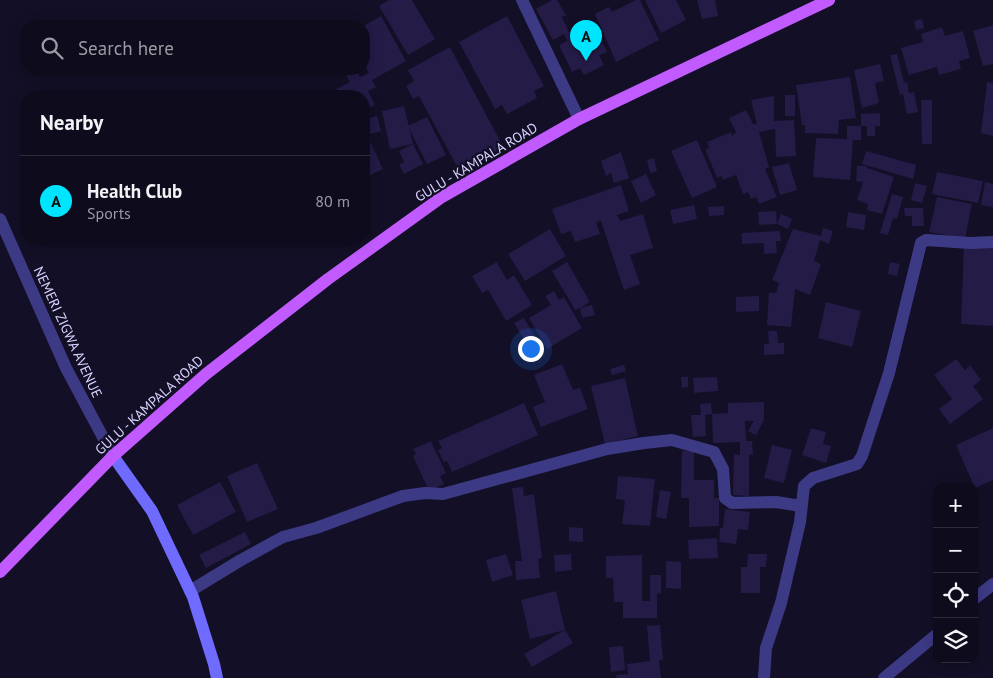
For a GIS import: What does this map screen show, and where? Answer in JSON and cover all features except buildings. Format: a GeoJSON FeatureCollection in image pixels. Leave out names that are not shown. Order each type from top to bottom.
{"type":"FeatureCollection","features":[{"type":"Feature","properties":{"kind":"main road","name":"GULU - KAMPALA ROAD"},"geometry":{"type":"LineString","coordinates":[[0,572],[113,456],[206,374],[328,279],[442,197],[579,119],[829,0]]}},
{"type":"Feature","properties":{"kind":"street"},"geometry":{"type":"LineString","coordinates":[[522,0],[579,119]]}},
{"type":"Feature","properties":{"kind":"street","name":"NEMERI ZIGWA AVENUE"},"geometry":{"type":"LineString","coordinates":[[0,219],[66,368],[113,456]]}},
{"type":"Feature","properties":{"kind":"street"},"geometry":{"type":"LineString","coordinates":[[764,678],[766,648],[781,603],[800,522],[804,486],[813,478],[857,464],[862,456],[889,373],[921,243],[926,240],[970,243],[993,242]]}},
{"type":"Feature","properties":{"kind":"street"},"geometry":{"type":"LineString","coordinates":[[190,591],[282,537],[316,528],[403,496],[425,493],[443,494],[607,449],[644,443],[672,440],[714,452],[723,469],[725,498],[732,503],[776,502],[801,506]]}},
{"type":"Feature","properties":{"kind":"street"},"geometry":{"type":"LineString","coordinates":[[113,456],[152,511],[190,591],[212,656],[217,678]]}},
{"type":"Feature","properties":{"kind":"street"},"geometry":{"type":"LineString","coordinates":[[978,596],[993,584]]}},
{"type":"Feature","properties":{"kind":"street"},"geometry":{"type":"LineString","coordinates":[[884,678],[933,637]]}},
{"type":"Feature","properties":{"kind":"place","name":"Health Club"},"geometry":{"type":"Point","coordinates":[586,61]}}]}
